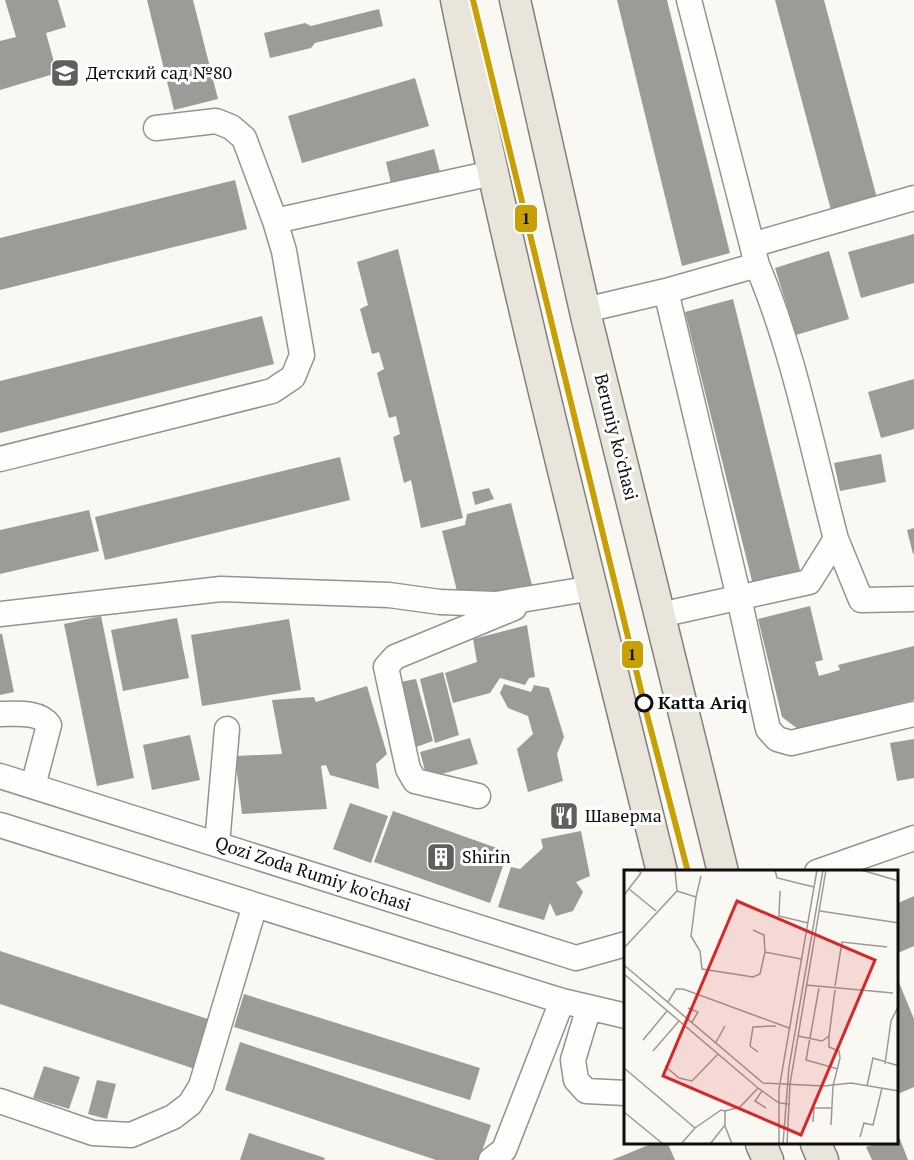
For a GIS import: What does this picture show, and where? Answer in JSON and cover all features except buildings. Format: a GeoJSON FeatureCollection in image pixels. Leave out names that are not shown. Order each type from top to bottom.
{"type":"FeatureCollection","features":[{"type":"Feature","properties":{"kind":"main road"},"geometry":{"type":"LineString","coordinates":[[456,0],[492,173],[662,870]]}},
{"type":"Feature","properties":{"kind":"main road","name":"Beruniy ko'chasi"},"geometry":{"type":"LineString","coordinates":[[515,0],[585,310],[723,870]]}},
{"type":"Feature","properties":{"kind":"main road"},"geometry":{"type":"LineString","coordinates":[[762,1145],[768,1160]]}},
{"type":"Feature","properties":{"kind":"main road"},"geometry":{"type":"LineString","coordinates":[[817,1145],[824,1160]]}},
{"type":"Feature","properties":{"kind":"street"},"geometry":{"type":"LineString","coordinates":[[689,0],[754,255],[771,298],[790,363],[836,539],[861,600],[914,599]]}},
{"type":"Feature","properties":{"kind":"street"},"geometry":{"type":"LineString","coordinates":[[0,459],[272,391],[293,377],[303,355],[284,251],[244,138],[231,127],[216,121],[156,128]]}},
{"type":"Feature","properties":{"kind":"street"},"geometry":{"type":"LineString","coordinates":[[275,221],[492,173]]}},
{"type":"Feature","properties":{"kind":"street"},"geometry":{"type":"LineString","coordinates":[[585,310],[666,291],[754,255],[914,198]]}},
{"type":"Feature","properties":{"kind":"street"},"geometry":{"type":"LineString","coordinates":[[666,291],[768,729],[777,739],[791,742],[914,714]]}},
{"type":"Feature","properties":{"kind":"street"},"geometry":{"type":"LineString","coordinates":[[660,615],[809,582],[836,539]]}},
{"type":"Feature","properties":{"kind":"street"},"geometry":{"type":"LineString","coordinates":[[0,614],[221,589],[389,595],[440,603],[496,604],[593,588]]}},
{"type":"Feature","properties":{"kind":"street"},"geometry":{"type":"LineString","coordinates":[[477,796],[415,782],[408,769],[386,667],[395,657],[542,597]]}},
{"type":"Feature","properties":{"kind":"street"},"geometry":{"type":"LineString","coordinates":[[0,714],[31,715],[45,719],[49,725],[33,786]]}},
{"type":"Feature","properties":{"kind":"street"},"geometry":{"type":"LineString","coordinates":[[218,844],[227,729]]}},
{"type":"Feature","properties":{"kind":"street","name":"Qozi Zoda Rumiy ko'chasi"},"geometry":{"type":"LineString","coordinates":[[0,776],[576,958],[624,945]]}},
{"type":"Feature","properties":{"kind":"street"},"geometry":{"type":"LineString","coordinates":[[0,825],[562,1001],[624,1016]]}},
{"type":"Feature","properties":{"kind":"street"},"geometry":{"type":"LineString","coordinates":[[823,870],[914,838]]}},
{"type":"Feature","properties":{"kind":"street"},"geometry":{"type":"LineString","coordinates":[[0,1101],[93,1133],[131,1135],[173,1117],[190,1104],[201,1086],[255,905]]}},
{"type":"Feature","properties":{"kind":"street"},"geometry":{"type":"LineString","coordinates":[[492,1160],[504,1150],[562,1001]]}},
{"type":"Feature","properties":{"kind":"street"},"geometry":{"type":"LineString","coordinates":[[589,1007],[573,1060],[576,1080],[586,1091],[624,1093]]}},
{"type":"Feature","properties":{"kind":"transit line","name":"1"},"geometry":{"type":"LineString","coordinates":[[473,0],[646,711],[687,870]]}},
{"type":"Feature","properties":{"kind":"place","name":"Детский сад №80"},"geometry":{"type":"Point","coordinates":[65,73]}},
{"type":"Feature","properties":{"kind":"place","name":"Katta Ariq"},"geometry":{"type":"Point","coordinates":[644,703]}},
{"type":"Feature","properties":{"kind":"place","name":"Шаверма"},"geometry":{"type":"Point","coordinates":[564,816]}},
{"type":"Feature","properties":{"kind":"place","name":"Shirin"},"geometry":{"type":"Point","coordinates":[441,857]}}]}
